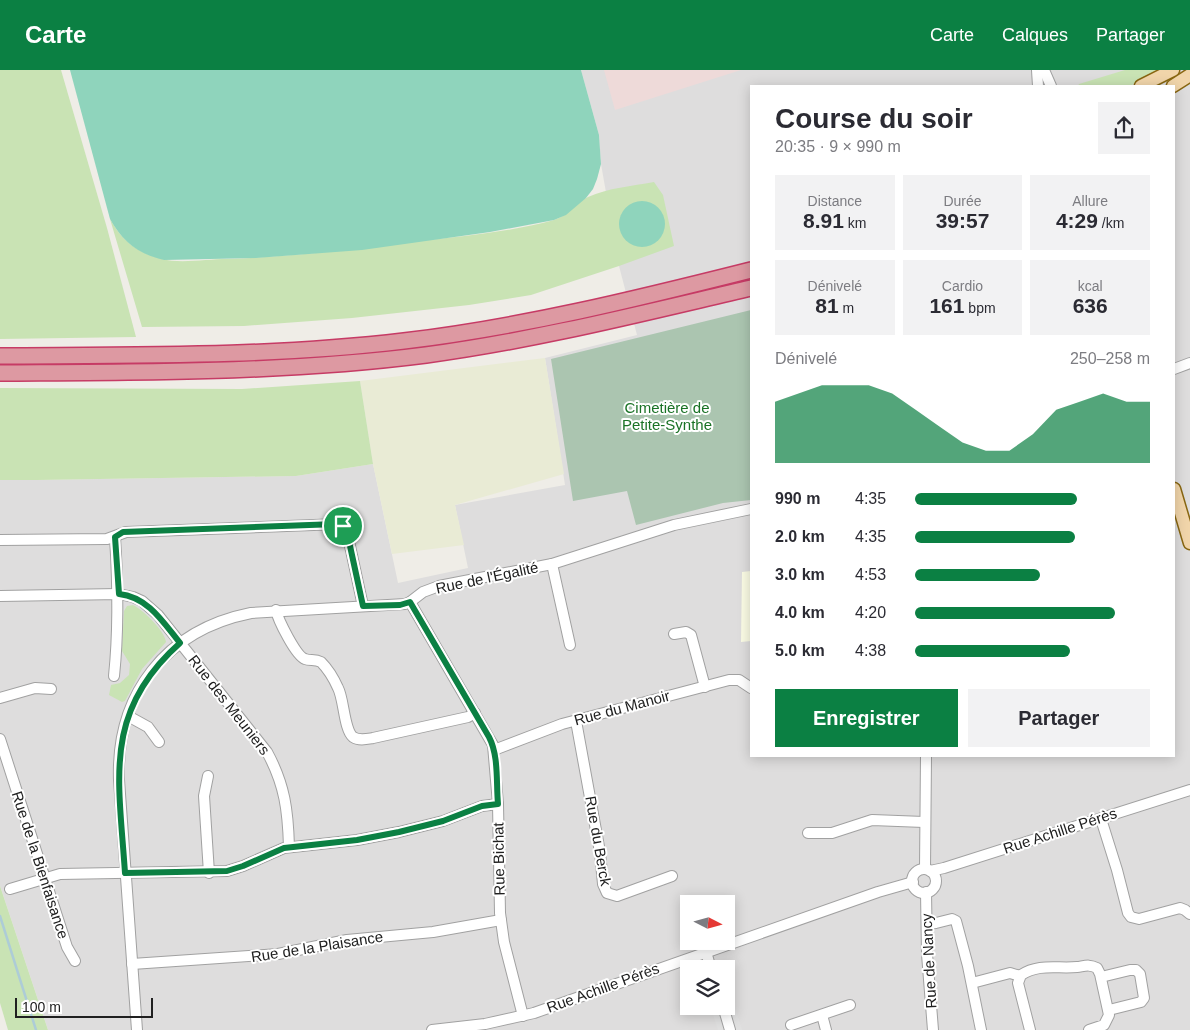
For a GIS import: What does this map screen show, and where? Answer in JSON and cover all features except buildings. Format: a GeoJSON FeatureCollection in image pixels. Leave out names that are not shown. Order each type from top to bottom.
{"type":"FeatureCollection","features":[{"type":"Feature","properties":{"kind":"highway"},"geometry":{"type":"LineString","coordinates":[[0,356],[260,352],[402,341],[482,330],[560,316],[750,270]]}},
{"type":"Feature","properties":{"kind":"highway"},"geometry":{"type":"LineString","coordinates":[[0,373],[213,370],[391,359],[478,347],[551,334],[750,288]]}},
{"type":"Feature","properties":{"kind":"main road"},"geometry":{"type":"LineString","coordinates":[[1143,85],[1173,70]]}},
{"type":"Feature","properties":{"kind":"main road"},"geometry":{"type":"LineString","coordinates":[[1175,85],[1190,76]]}},
{"type":"Feature","properties":{"kind":"main road"},"geometry":{"type":"LineString","coordinates":[[1175,492],[1190,543]]}},
{"type":"Feature","properties":{"kind":"street"},"geometry":{"type":"LineString","coordinates":[[1037,70],[1038,85]]}},
{"type":"Feature","properties":{"kind":"street"},"geometry":{"type":"LineString","coordinates":[[1044,70],[1051,85]]}},
{"type":"Feature","properties":{"kind":"street"},"geometry":{"type":"LineString","coordinates":[[1175,369],[1190,363]]}},
{"type":"Feature","properties":{"kind":"street","name":"Rue de l'Égalité"},"geometry":{"type":"LineString","coordinates":[[137,1030],[119,765],[122,736],[128,716],[146,679],[158,663],[180,643],[199,630],[225,619],[250,613],[276,610],[400,605],[410,602],[423,592],[438,586],[552,564],[674,525],[750,509]]}},
{"type":"Feature","properties":{"kind":"street"},"geometry":{"type":"LineString","coordinates":[[0,540],[107,539],[123,532],[340,524],[347,532],[363,606]]}},
{"type":"Feature","properties":{"kind":"street"},"geometry":{"type":"LineString","coordinates":[[114,676],[118,636],[119,594],[115,537]]}},
{"type":"Feature","properties":{"kind":"street","name":"Rue de l'Égalité"},"geometry":{"type":"LineString","coordinates":[[552,564],[570,645]]}},
{"type":"Feature","properties":{"kind":"street","name":"Rue des Meuniers"},"geometry":{"type":"LineString","coordinates":[[0,596],[119,594],[133,597],[146,603],[158,615],[261,742],[272,760],[284,792],[289,847]]}},
{"type":"Feature","properties":{"kind":"street","name":"Rue Bichat"},"geometry":{"type":"LineString","coordinates":[[410,602],[491,741],[494,750],[498,804],[501,920],[504,942],[523,1016]]}},
{"type":"Feature","properties":{"kind":"street"},"geometry":{"type":"LineString","coordinates":[[276,610],[280,624],[301,656],[306,660],[321,662],[334,680],[340,692],[350,734],[356,738],[363,739],[383,736],[468,718],[475,713]]}},
{"type":"Feature","properties":{"kind":"street"},"geometry":{"type":"LineString","coordinates":[[674,634],[686,632],[691,634],[705,687]]}},
{"type":"Feature","properties":{"kind":"street","name":"Rue du Manoir"},"geometry":{"type":"LineString","coordinates":[[494,750],[549,728],[705,687],[736,680],[746,683],[750,687]]}},
{"type":"Feature","properties":{"kind":"street"},"geometry":{"type":"LineString","coordinates":[[0,698],[35,688],[51,689]]}},
{"type":"Feature","properties":{"kind":"street"},"geometry":{"type":"LineString","coordinates":[[128,716],[148,727],[159,742]]}},
{"type":"Feature","properties":{"kind":"street","name":"Rue du Berck"},"geometry":{"type":"LineString","coordinates":[[576,721],[600,852],[603,884],[606,891],[611,895],[617,896],[672,876]]}},
{"type":"Feature","properties":{"kind":"street","name":"Rue de la Bienfaisance"},"geometry":{"type":"LineString","coordinates":[[0,739],[66,947],[74,961]]}},
{"type":"Feature","properties":{"kind":"street"},"geometry":{"type":"LineString","coordinates":[[926,757],[924,822],[927,870],[935,877],[936,882],[933,888],[926,892],[917,890],[913,882],[916,872],[927,870]]}},
{"type":"Feature","properties":{"kind":"street"},"geometry":{"type":"LineString","coordinates":[[208,776],[204,796],[209,873]]}},
{"type":"Feature","properties":{"kind":"street","name":"Rue Achille Pérès"},"geometry":{"type":"LineString","coordinates":[[927,870],[944,868],[1190,790]]}},
{"type":"Feature","properties":{"kind":"street"},"geometry":{"type":"LineString","coordinates":[[10,889],[60,874],[209,873],[235,869],[289,847],[357,840],[399,832],[443,821],[482,806],[498,804]]}},
{"type":"Feature","properties":{"kind":"street"},"geometry":{"type":"LineString","coordinates":[[1101,819],[1130,917],[1139,919],[1180,908],[1190,914]]}},
{"type":"Feature","properties":{"kind":"street"},"geometry":{"type":"LineString","coordinates":[[808,833],[826,834],[837,832],[872,820],[924,822]]}},
{"type":"Feature","properties":{"kind":"street","name":"Rue Achille Pérès"},"geometry":{"type":"LineString","coordinates":[[432,1030],[485,1027],[523,1016],[902,884],[913,882]]}},
{"type":"Feature","properties":{"kind":"street","name":"Rue de Nancy"},"geometry":{"type":"LineString","coordinates":[[926,892],[926,924],[933,1030]]}},
{"type":"Feature","properties":{"kind":"street"},"geometry":{"type":"LineString","coordinates":[[926,924],[952,919],[956,921],[972,983],[981,1030]]}},
{"type":"Feature","properties":{"kind":"street","name":"Rue de la Plaisance"},"geometry":{"type":"LineString","coordinates":[[132,964],[278,954],[346,940],[426,933],[501,920]]}},
{"type":"Feature","properties":{"kind":"street"},"geometry":{"type":"LineString","coordinates":[[706,952],[708,960]]}},
{"type":"Feature","properties":{"kind":"street"},"geometry":{"type":"LineString","coordinates":[[1030,1030],[1018,983],[1020,976],[1028,971],[1050,966],[1077,967],[1088,965],[1097,968],[1101,977],[1109,1015],[1106,1022],[1089,1030]]}},
{"type":"Feature","properties":{"kind":"street"},"geometry":{"type":"LineString","coordinates":[[1101,977],[1136,970],[1140,974],[1144,992],[1144,998],[1141,1002],[1108,1010]]}},
{"type":"Feature","properties":{"kind":"street"},"geometry":{"type":"LineString","coordinates":[[972,983],[1010,974],[1020,976]]}},
{"type":"Feature","properties":{"kind":"street"},"geometry":{"type":"LineString","coordinates":[[791,1025],[850,1005]]}},
{"type":"Feature","properties":{"kind":"street"},"geometry":{"type":"LineString","coordinates":[[726,1015],[730,1030]]}},
{"type":"Feature","properties":{"kind":"street"},"geometry":{"type":"LineString","coordinates":[[822,1015],[826,1030]]}},
{"type":"Feature","properties":{"kind":"shaded area"},"geometry":{"type":"Polygon","coordinates":[[[581,70],[1190,70],[1190,1030],[48,1030],[0,886],[0,480],[296,476],[373,464],[398,583],[468,568],[455,505],[565,485],[545,358],[637,335],[619,266],[601,164],[599,135],[581,70]]]}},
{"type":"Feature","properties":{"kind":"shaded area"},"geometry":{"type":"Polygon","coordinates":[[[604,70],[741,70],[615,110],[604,70]]]}},
{"type":"Feature","properties":{"kind":"shaded area"},"geometry":{"type":"Polygon","coordinates":[[[545,358],[564,474],[455,505],[464,545],[392,554],[373,464],[360,381],[545,358]]]}},
{"type":"Feature","properties":{"kind":"shaded area"},"geometry":{"type":"Polygon","coordinates":[[[750,571],[750,641],[741,642],[742,572],[750,571]]]}},
{"type":"Feature","properties":{"kind":"shaded area"},"geometry":{"type":"Polygon","coordinates":[[[735,1008],[742,1030],[718,1030],[713,1015],[735,1015],[735,1008]]]}},
{"type":"Feature","properties":{"kind":"green space"},"geometry":{"type":"Polygon","coordinates":[[[0,70],[61,70],[107,228],[136,337],[0,339],[0,70]]]}},
{"type":"Feature","properties":{"kind":"green space"},"geometry":{"type":"Polygon","coordinates":[[[70,70],[581,70],[599,135],[601,164],[593,189],[586,198],[566,215],[554,220],[490,232],[362,250],[256,258],[164,260],[146,254],[132,246],[120,234],[110,219],[70,70]]]}},
{"type":"Feature","properties":{"kind":"green space"},"geometry":{"type":"Polygon","coordinates":[[[1125,70],[1159,70],[1132,85],[1079,84],[1125,70]]]}},
{"type":"Feature","properties":{"kind":"green space"},"geometry":{"type":"Polygon","coordinates":[[[654,182],[663,195],[674,246],[619,266],[531,295],[469,305],[352,318],[244,326],[142,327],[110,219],[120,234],[132,245],[145,253],[162,259],[185,261],[275,256],[347,250],[521,228],[560,218],[583,200],[604,191],[654,182]]]}},
{"type":"Feature","properties":{"kind":"green space"},"geometry":{"type":"Polygon","coordinates":[[[638,201],[646,201],[655,205],[661,211],[665,224],[661,237],[655,243],[646,247],[638,247],[629,243],[623,237],[619,228],[619,220],[623,211],[629,205],[638,201]]]}},
{"type":"Feature","properties":{"kind":"green space"},"geometry":{"type":"Polygon","coordinates":[[[750,276],[750,282],[548,330],[372,356],[371,351],[750,276]]]}},
{"type":"Feature","properties":{"kind":"green space","name":"Cimetière de Petite-Synthe"},"geometry":{"type":"Polygon","coordinates":[[[750,310],[750,500],[723,503],[636,525],[627,491],[573,501],[551,359],[750,310]]]}},
{"type":"Feature","properties":{"kind":"green space"},"geometry":{"type":"Polygon","coordinates":[[[360,381],[373,464],[296,476],[0,480],[0,388],[242,389],[360,381]]]}},
{"type":"Feature","properties":{"kind":"green space"},"geometry":{"type":"Polygon","coordinates":[[[133,605],[153,621],[162,632],[166,642],[142,669],[125,701],[122,702],[109,695],[111,685],[120,683],[129,675],[130,664],[122,651],[124,611],[127,606],[133,605]]]}},
{"type":"Feature","properties":{"kind":"green space"},"geometry":{"type":"Polygon","coordinates":[[[0,886],[48,1030],[8,1030],[0,1003],[0,886]]]}},
{"type":"Feature","properties":{"kind":"waterway"},"geometry":{"type":"LineString","coordinates":[[0,916],[36,1030]]}},
{"type":"Feature","properties":{"kind":"route"},"geometry":{"type":"LineString","coordinates":[[337,524],[343,526],[347,532],[363,606],[400,605],[410,602],[489,737],[493,745],[495,757],[498,804],[489,804],[443,821],[382,836],[284,848],[227,871],[209,873],[125,873],[119,772],[122,736],[131,709],[146,679],[158,663],[180,643],[146,603],[133,597],[119,594],[115,537],[126,532],[337,524]]}}]}
